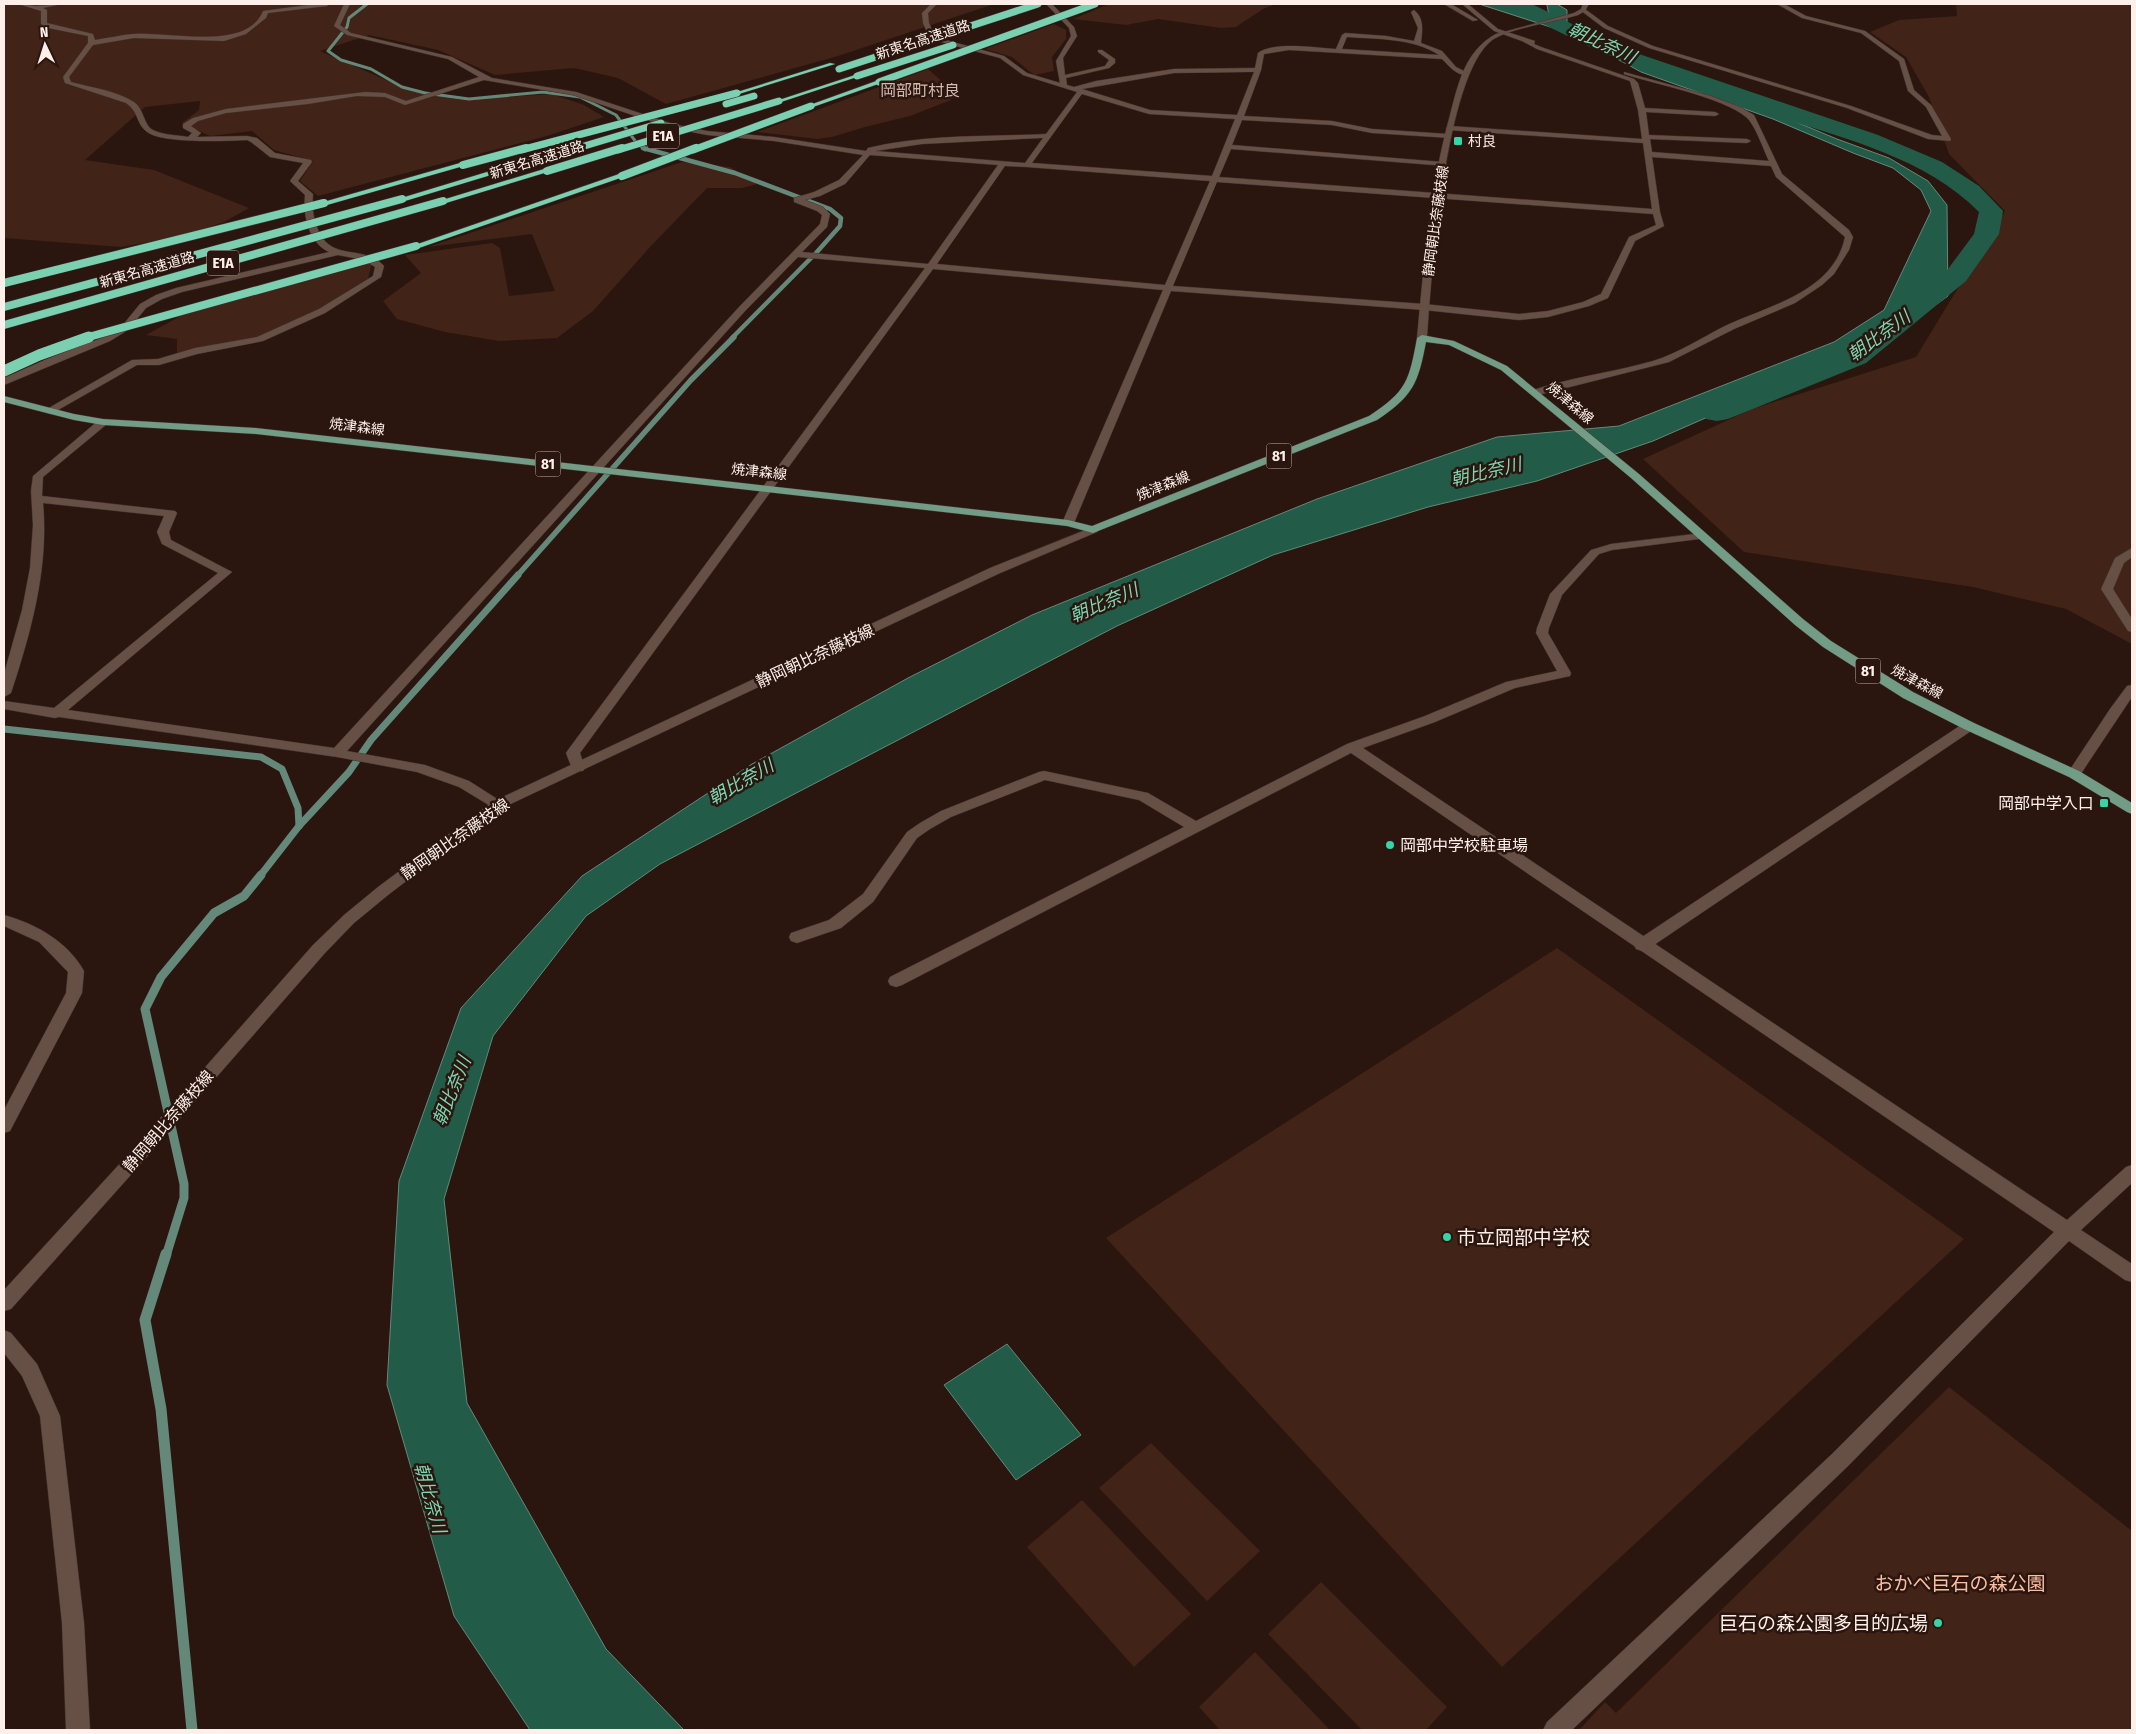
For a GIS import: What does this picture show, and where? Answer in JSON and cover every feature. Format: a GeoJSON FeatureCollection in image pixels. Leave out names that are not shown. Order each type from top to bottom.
{"type":"FeatureCollection","features":[{"type":"Feature","properties":{"kind":"highway"},"geometry":{"type":"LineString","coordinates":[[4,283],[324,203],[737,93],[1030,4]]}},
{"type":"Feature","properties":{"kind":"highway","name":"新東名高速道路"},"geometry":{"type":"LineString","coordinates":[[708,109],[839,69],[1038,4]]}},
{"type":"Feature","properties":{"kind":"highway"},"geometry":{"type":"LineString","coordinates":[[4,371],[39,355],[99,333],[416,246],[622,176],[1095,4]]}},
{"type":"Feature","properties":{"kind":"highway"},"geometry":{"type":"LineString","coordinates":[[1045,13],[1063,7]]}},
{"type":"Feature","properties":{"kind":"highway","name":"新東名高速道路"},"geometry":{"type":"LineString","coordinates":[[4,325],[443,202],[857,76],[972,38]]}},
{"type":"Feature","properties":{"kind":"highway","name":"新東名高速道路"},"geometry":{"type":"LineString","coordinates":[[4,307],[402,199],[680,118]]}},
{"type":"Feature","properties":{"kind":"main road","name":"焼津森線"},"geometry":{"type":"LineString","coordinates":[[4,399],[103,422],[256,431],[1068,523],[1093,530],[1373,418],[1393,406],[1414,380],[1422,338],[1451,343],[1504,368],[1635,476],[1799,622],[1827,644],[1901,690],[1969,726],[2074,774],[2132,808]]}},
{"type":"Feature","properties":{"kind":"street"},"geometry":{"type":"LineString","coordinates":[[21,4],[44,10],[44,24],[50,27],[91,35],[91,43],[66,77],[68,83],[125,100],[137,107],[146,129],[151,132],[189,139],[247,138],[254,140],[273,154],[308,162],[294,181],[309,194],[306,215],[322,244],[330,250],[375,260],[380,266],[377,278],[322,311],[260,338],[195,351],[159,362],[135,362],[51,411]]}},
{"type":"Feature","properties":{"kind":"street"},"geometry":{"type":"LineString","coordinates":[[38,8],[59,4]]}},
{"type":"Feature","properties":{"kind":"street"},"geometry":{"type":"LineString","coordinates":[[91,43],[141,36],[224,39],[244,33],[264,17],[264,12],[327,4]]}},
{"type":"Feature","properties":{"kind":"street"},"geometry":{"type":"LineString","coordinates":[[347,4],[337,26],[349,34],[450,58],[486,77],[574,93],[671,126],[707,133],[774,139],[867,153],[1656,212]]}},
{"type":"Feature","properties":{"kind":"street"},"geometry":{"type":"LineString","coordinates":[[934,4],[925,12],[926,23],[932,38],[1002,57],[1025,74],[1149,112],[1332,124],[1390,133],[1449,132],[1746,141]]}},
{"type":"Feature","properties":{"kind":"street"},"geometry":{"type":"LineString","coordinates":[[1049,4],[1072,28],[1074,36],[1060,57],[1059,63],[1064,86]]}},
{"type":"Feature","properties":{"kind":"street"},"geometry":{"type":"LineString","coordinates":[[1465,4],[1496,30]]}},
{"type":"Feature","properties":{"kind":"street"},"geometry":{"type":"LineString","coordinates":[[1585,7],[1606,27],[1652,47],[1849,107],[1931,137],[1947,139],[1930,106],[1911,91],[1902,60],[1863,32],[1804,17],[1780,4]]}},
{"type":"Feature","properties":{"kind":"street"},"geometry":{"type":"LineString","coordinates":[[1447,5],[1496,30],[1735,107],[1751,117],[1764,142],[1772,164],[1786,183],[1831,219],[1849,237],[1834,268],[1813,290],[1782,306],[1730,327],[1679,355],[1656,363],[1554,386],[1534,393]]}},
{"type":"Feature","properties":{"kind":"street","name":"静岡朝比奈藤枝線"},"geometry":{"type":"LineString","coordinates":[[1422,338],[1437,195],[1452,113],[1476,52],[1488,40],[1516,30],[1576,14],[1585,7]]}},
{"type":"Feature","properties":{"kind":"street"},"geometry":{"type":"LineString","coordinates":[[1414,12],[1421,28],[1418,44]]}},
{"type":"Feature","properties":{"kind":"street"},"geometry":{"type":"LineString","coordinates":[[1338,52],[1345,35],[1386,38],[1418,44],[1440,52],[1454,68],[1466,74]]}},
{"type":"Feature","properties":{"kind":"street"},"geometry":{"type":"LineString","coordinates":[[794,254],[1169,288],[1424,307],[1529,317],[1548,314],[1605,296],[1632,239],[1660,226],[1656,212],[1642,110],[1635,83],[1632,80],[1539,48],[1525,40]]}},
{"type":"Feature","properties":{"kind":"street"},"geometry":{"type":"LineString","coordinates":[[1068,523],[1228,147],[1258,70],[1262,53],[1268,50],[1289,48],[1444,57]]}},
{"type":"Feature","properties":{"kind":"street"},"geometry":{"type":"LineString","coordinates":[[1063,77],[1107,67],[1112,63],[1112,59],[1100,51]]}},
{"type":"Feature","properties":{"kind":"street"},"geometry":{"type":"LineString","coordinates":[[1027,165],[1077,90],[1096,82],[1174,71],[1258,70]]}},
{"type":"Feature","properties":{"kind":"street"},"geometry":{"type":"LineString","coordinates":[[189,139],[197,133],[186,126],[190,122],[216,113],[356,94],[387,95],[405,103],[486,77]]}},
{"type":"Feature","properties":{"kind":"street"},"geometry":{"type":"LineString","coordinates":[[1642,110],[1715,114]]}},
{"type":"Feature","properties":{"kind":"street"},"geometry":{"type":"LineString","coordinates":[[337,753],[794,254],[824,225],[826,214],[820,209],[796,200],[825,191],[842,182],[867,153],[892,145],[1048,136]]}},
{"type":"Feature","properties":{"kind":"street"},"geometry":{"type":"LineString","coordinates":[[1228,147],[1443,164]]}},
{"type":"Feature","properties":{"kind":"street"},"geometry":{"type":"LineString","coordinates":[[1648,154],[1772,164]]}},
{"type":"Feature","properties":{"kind":"street"},"geometry":{"type":"LineString","coordinates":[[578,768],[573,754],[931,266],[1004,162]]}},
{"type":"Feature","properties":{"kind":"street"},"geometry":{"type":"LineString","coordinates":[[4,382],[50,360],[107,339],[125,328],[144,306],[159,297],[179,290],[340,252]]}},
{"type":"Feature","properties":{"kind":"street"},"geometry":{"type":"LineString","coordinates":[[4,692],[19,650],[32,596],[39,550],[38,499],[35,481],[38,476],[103,422]]}},
{"type":"Feature","properties":{"kind":"street"},"geometry":{"type":"LineString","coordinates":[[38,499],[171,513],[163,532],[166,542],[226,572],[55,714]]}},
{"type":"Feature","properties":{"kind":"street","name":"静岡朝比奈藤枝線"},"geometry":{"type":"LineString","coordinates":[[4,1302],[131,1163],[319,949],[349,919],[383,891],[497,805],[994,571],[1093,530]]}},
{"type":"Feature","properties":{"kind":"street"},"geometry":{"type":"LineString","coordinates":[[896,981],[1352,747],[1430,719],[1511,685],[1565,673],[1542,634],[1543,628],[1556,594],[1595,552],[1611,547],[1703,536]]}},
{"type":"Feature","properties":{"kind":"street"},"geometry":{"type":"LineString","coordinates":[[2132,552],[2119,561],[2107,589],[2132,628]]}},
{"type":"Feature","properties":{"kind":"street"},"geometry":{"type":"LineString","coordinates":[[2074,774],[2101,735],[2115,708],[2132,689]]}},
{"type":"Feature","properties":{"kind":"street"},"geometry":{"type":"LineString","coordinates":[[4,706],[337,753],[420,768],[464,784],[497,805]]}},
{"type":"Feature","properties":{"kind":"street"},"geometry":{"type":"LineString","coordinates":[[1642,945],[1969,726]]}},
{"type":"Feature","properties":{"kind":"street"},"geometry":{"type":"LineString","coordinates":[[1352,747],[1642,945],[2132,1274]]}},
{"type":"Feature","properties":{"kind":"street"},"geometry":{"type":"LineString","coordinates":[[797,937],[835,924],[868,898],[912,835],[918,830],[946,814],[1044,775],[1143,796],[1195,827]]}},
{"type":"Feature","properties":{"kind":"street"},"geometry":{"type":"LineString","coordinates":[[4,920],[32,929],[58,948],[76,971],[74,993],[4,1126]]}},
{"type":"Feature","properties":{"kind":"street"},"geometry":{"type":"LineString","coordinates":[[1555,1730],[1840,1460],[2067,1231],[2132,1172]]}},
{"type":"Feature","properties":{"kind":"street"},"geometry":{"type":"LineString","coordinates":[[4,1339],[30,1370],[50,1416],[73,1623],[78,1730]]}},
{"type":"Feature","properties":{"kind":"green space"},"geometry":{"type":"Polygon","coordinates":[[[4,4],[994,4],[838,56],[666,104],[618,78],[574,68],[495,75],[438,50],[369,35],[320,51],[402,87],[470,99],[552,94],[584,105],[604,117],[547,136],[318,196],[300,181],[313,161],[274,150],[252,131],[210,136],[182,123],[199,110],[200,101],[145,107],[85,160],[154,170],[249,208],[224,222],[183,236],[121,247],[4,238],[4,4]]]}},
{"type":"Feature","properties":{"kind":"green space"},"geometry":{"type":"Polygon","coordinates":[[[1109,4],[1276,4],[1263,9],[1236,27],[1221,28],[1158,19],[1126,25],[1073,19],[1109,4]]]}},
{"type":"Feature","properties":{"kind":"green space"},"geometry":{"type":"Polygon","coordinates":[[[1954,4],[2132,4],[2132,644],[2066,609],[1973,587],[1744,552],[1643,459],[1752,409],[1916,357],[2005,211],[1949,154],[1929,97],[1906,57],[1870,32],[1899,20],[1957,16],[1956,5],[1954,4]]]}},
{"type":"Feature","properties":{"kind":"green space"},"geometry":{"type":"Polygon","coordinates":[[[1054,24],[1066,30],[1066,39],[1052,57],[1054,71],[1035,75],[1012,57],[985,49],[1054,24]]]}},
{"type":"Feature","properties":{"kind":"green space"},"geometry":{"type":"Polygon","coordinates":[[[928,69],[947,86],[946,93],[951,100],[910,116],[832,137],[817,139],[757,132],[928,69]]]}},
{"type":"Feature","properties":{"kind":"green space"},"geometry":{"type":"Polygon","coordinates":[[[682,162],[730,167],[757,184],[742,188],[707,188],[650,247],[593,311],[557,338],[499,341],[445,332],[397,319],[383,301],[421,273],[405,255],[492,243],[500,248],[509,296],[555,291],[532,234],[428,247],[682,162]]]}},
{"type":"Feature","properties":{"kind":"green space"},"geometry":{"type":"Polygon","coordinates":[[[372,262],[368,279],[314,312],[248,341],[177,354],[177,339],[146,335],[188,312],[372,262]]]}},
{"type":"Feature","properties":{"kind":"green space"},"geometry":{"type":"Polygon","coordinates":[[[1557,948],[1964,1239],[1502,1667],[1106,1238],[1557,948]]]}},
{"type":"Feature","properties":{"kind":"green space","name":"おかべ巨石の森公園"},"geometry":{"type":"Polygon","coordinates":[[[1949,1387],[2132,1531],[2132,1730],[1579,1730],[1605,1702],[1616,1713],[1949,1387]]]}},
{"type":"Feature","properties":{"kind":"green space"},"geometry":{"type":"Polygon","coordinates":[[[1151,1443],[1260,1551],[1207,1601],[1099,1488],[1151,1443]]]}},
{"type":"Feature","properties":{"kind":"green space"},"geometry":{"type":"Polygon","coordinates":[[[1082,1500],[1191,1614],[1134,1667],[1027,1547],[1082,1500]]]}},
{"type":"Feature","properties":{"kind":"green space"},"geometry":{"type":"Polygon","coordinates":[[[1321,1582],[1447,1707],[1426,1730],[1362,1730],[1268,1634],[1321,1582]]]}},
{"type":"Feature","properties":{"kind":"green space"},"geometry":{"type":"Polygon","coordinates":[[[1255,1652],[1330,1730],[1220,1730],[1199,1707],[1255,1652]]]}},
{"type":"Feature","properties":{"kind":"water"},"geometry":{"type":"Polygon","coordinates":[[[1479,4],[1512,4],[1535,18],[1549,16],[1547,5],[1545,4],[1557,4],[1567,10],[1567,24],[1600,43],[1674,78],[1753,104],[1837,139],[1889,158],[1928,181],[1947,205],[1948,296],[1876,348],[1774,388],[1653,441],[1537,481],[1428,507],[1273,555],[1117,626],[660,864],[586,916],[493,1036],[444,1199],[467,1403],[606,1649],[684,1730],[530,1730],[454,1616],[387,1385],[399,1181],[461,1008],[582,876],[752,764],[908,678],[1032,615],[1317,499],[1497,437],[1619,426],[1834,342],[1884,310],[1931,211],[1921,190],[1893,168],[1773,119],[1641,72],[1572,34],[1479,4]]]}},
{"type":"Feature","properties":{"kind":"water"},"geometry":{"type":"Polygon","coordinates":[[[1007,1344],[1081,1435],[1016,1480],[944,1385],[1007,1344]]]}},
{"type":"Feature","properties":{"kind":"waterway"},"geometry":{"type":"LineString","coordinates":[[367,4],[349,18],[347,27],[328,51],[341,60],[371,69],[402,87],[425,93],[469,99],[543,92],[580,97],[616,115],[636,142],[645,150]]}},
{"type":"Feature","properties":{"kind":"waterway","name":"朝比奈川"},"geometry":{"type":"LineString","coordinates":[[1519,4],[1563,27],[1635,59],[1870,140],[1934,167],[1971,191],[1991,211],[1986,234],[1957,275],[1856,357],[1717,412]]}},
{"type":"Feature","properties":{"kind":"waterway"},"geometry":{"type":"LineString","coordinates":[[643,148],[735,173],[830,209],[841,218],[840,226],[816,253],[732,338]]}},
{"type":"Feature","properties":{"kind":"waterway"},"geometry":{"type":"LineString","coordinates":[[517,576],[691,380],[734,337]]}},
{"type":"Feature","properties":{"kind":"waterway"},"geometry":{"type":"LineString","coordinates":[[299,826],[349,772],[371,740],[518,575]]}},
{"type":"Feature","properties":{"kind":"waterway"},"geometry":{"type":"LineString","coordinates":[[4,729],[261,757],[282,769],[298,808],[299,826]]}},
{"type":"Feature","properties":{"kind":"waterway"},"geometry":{"type":"LineString","coordinates":[[260,876],[299,826]]}},
{"type":"Feature","properties":{"kind":"waterway"},"geometry":{"type":"LineString","coordinates":[[166,1256],[184,1198],[184,1184],[145,1009],[161,977],[214,913],[244,896],[261,875]]}},
{"type":"Feature","properties":{"kind":"waterway"},"geometry":{"type":"LineString","coordinates":[[166,1254],[145,1320],[161,1409],[192,1730]]}},
{"type":"Feature","properties":{"kind":"place","name":"村良"},"geometry":{"type":"Point","coordinates":[1458,141]}},
{"type":"Feature","properties":{"kind":"place","name":"岡部中学入口"},"geometry":{"type":"Point","coordinates":[2104,803]}},
{"type":"Feature","properties":{"kind":"place","name":"岡部中学校駐車場"},"geometry":{"type":"Point","coordinates":[1390,845]}},
{"type":"Feature","properties":{"kind":"place","name":"市立岡部中学校"},"geometry":{"type":"Point","coordinates":[1447,1237]}},
{"type":"Feature","properties":{"kind":"place","name":"巨石の森公園多目的広場"},"geometry":{"type":"Point","coordinates":[1938,1623]}},
{"type":"Feature","properties":{"kind":"district","name":"岡部町村良"},"geometry":{"type":"Point","coordinates":[920,90]}}]}
